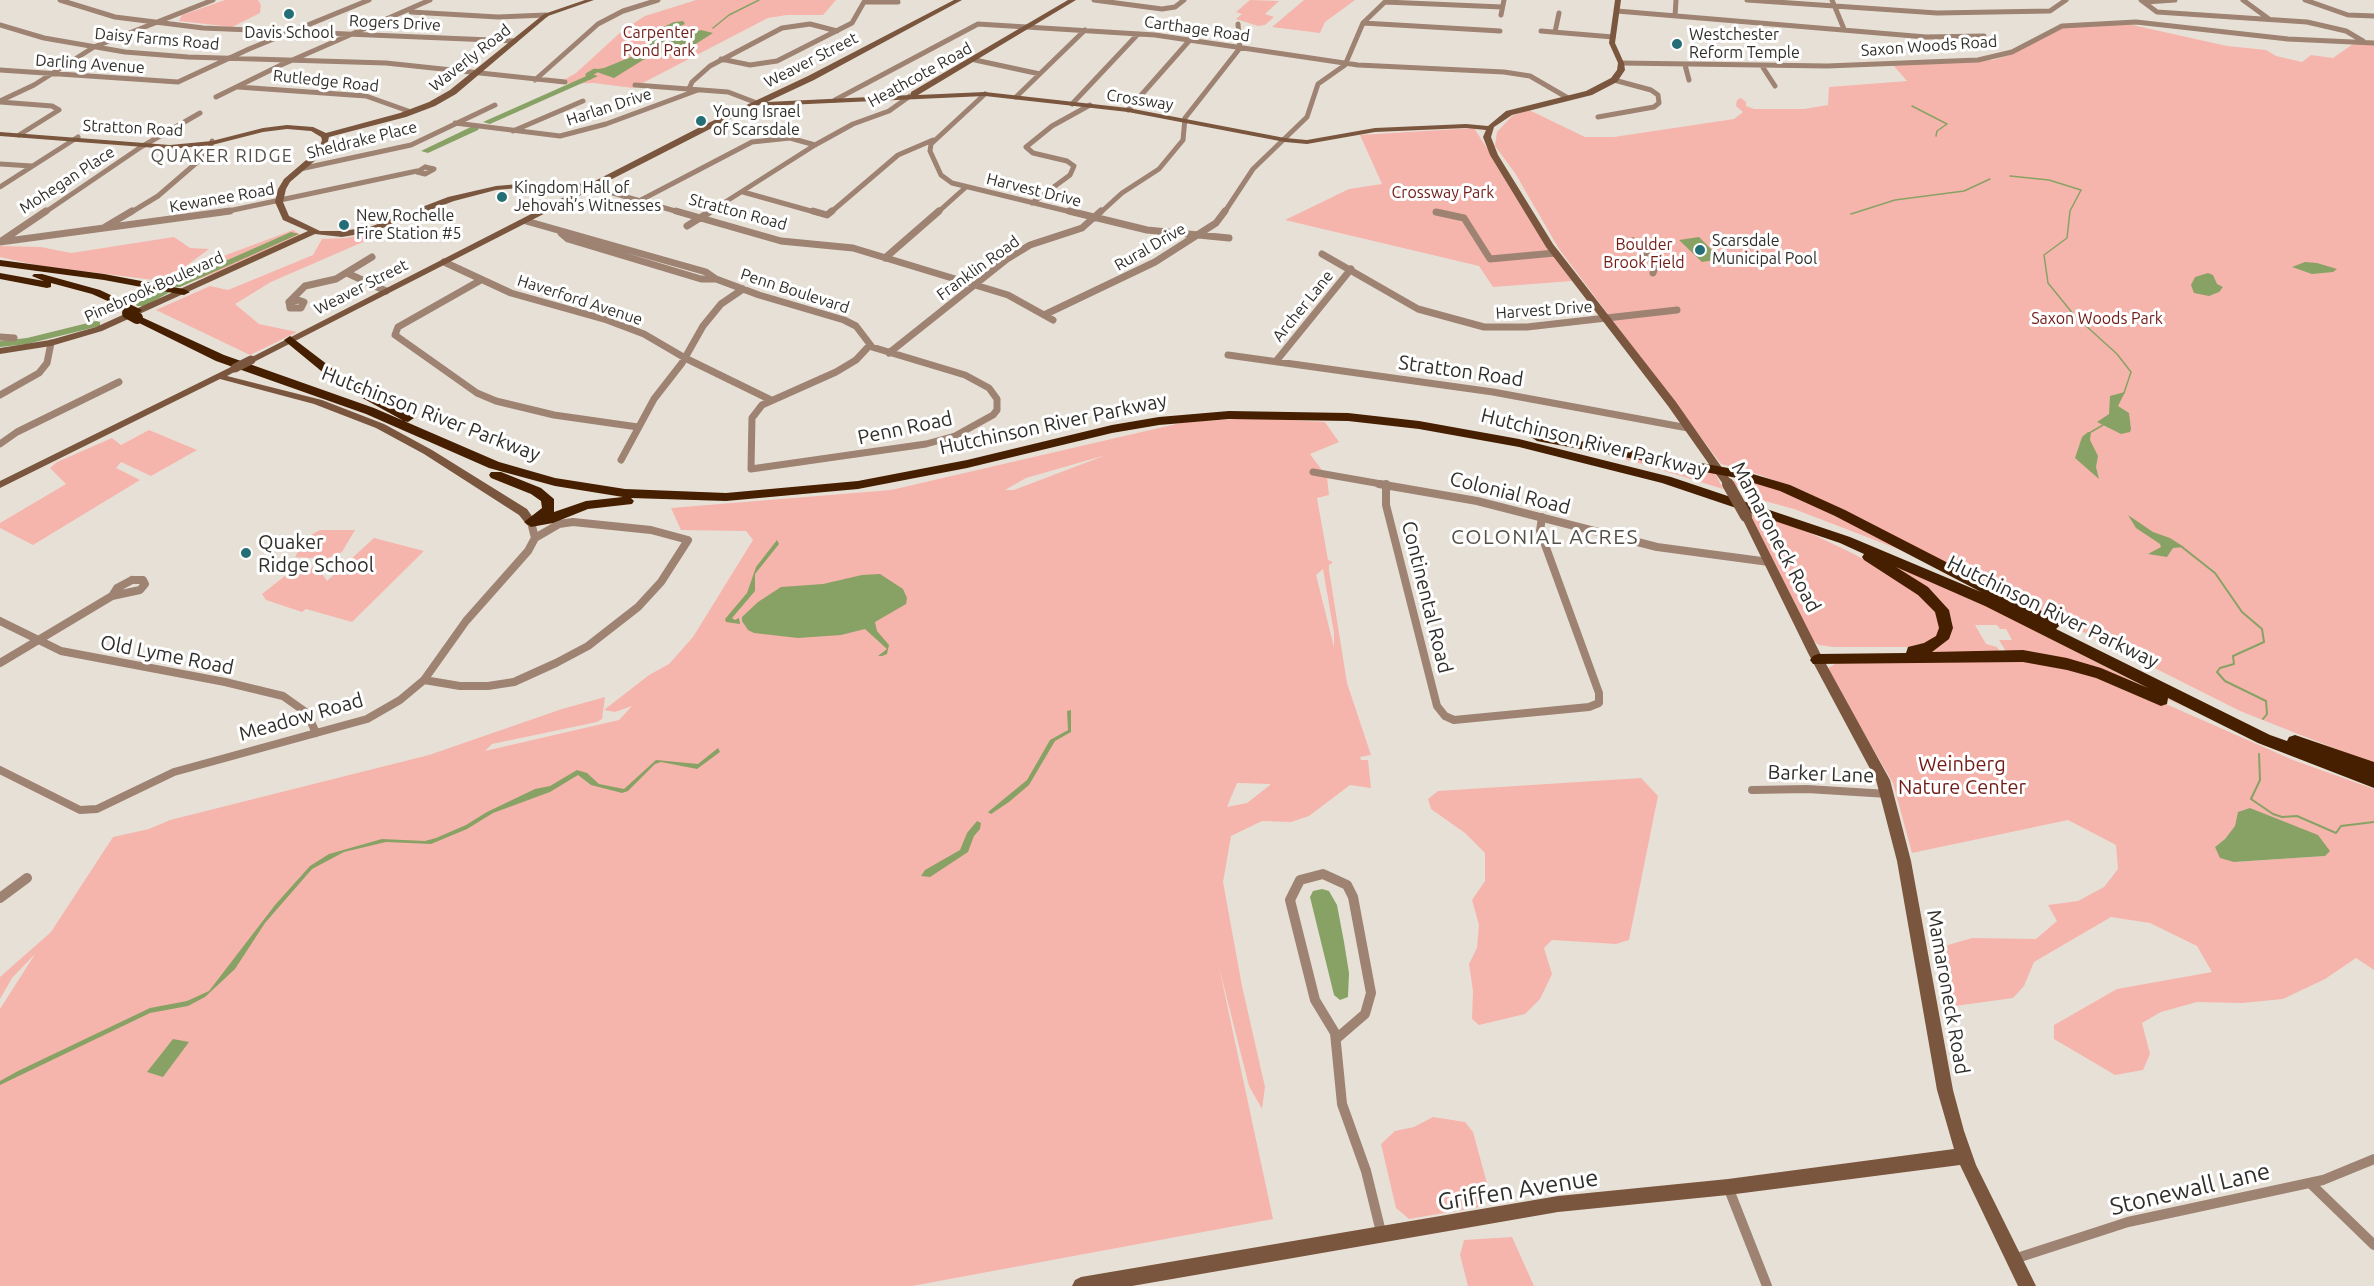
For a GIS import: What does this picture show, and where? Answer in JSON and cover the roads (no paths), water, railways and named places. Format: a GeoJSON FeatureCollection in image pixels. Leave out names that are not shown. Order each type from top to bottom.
{"type":"FeatureCollection","features":[{"type":"Feature","properties":{"kind":"highway"},"geometry":{"type":"LineString","coordinates":[[0,263],[119,279],[184,292]]}},
{"type":"Feature","properties":{"kind":"highway","name":"Hutchinson River Parkway"},"geometry":{"type":"LineString","coordinates":[[0,270],[66,283],[226,354],[368,403],[501,460],[551,475],[622,487],[704,491],[807,485],[884,475],[1113,424],[1206,411],[1326,411],[1460,427],[1615,460],[1786,512],[1940,571],[2246,720],[2374,769]]}},
{"type":"Feature","properties":{"kind":"highway","name":"Hutchinson River Parkway"},"geometry":{"type":"LineString","coordinates":[[0,276],[73,292],[136,314],[212,355],[359,407],[514,472],[602,490],[700,497],[844,487],[944,469],[1135,425],[1205,416],[1300,414],[1419,425],[1543,448],[1666,480],[1791,519],[1943,581],[2247,731],[2374,782]]}},
{"type":"Feature","properties":{"kind":"highway"},"geometry":{"type":"LineString","coordinates":[[290,340],[346,384],[432,430]]}},
{"type":"Feature","properties":{"kind":"highway"},"geometry":{"type":"LineString","coordinates":[[406,427],[485,470],[543,495],[549,501],[549,510],[531,522]]}},
{"type":"Feature","properties":{"kind":"highway"},"geometry":{"type":"LineString","coordinates":[[1460,427],[1504,431],[1724,476],[1766,481],[1818,502],[2024,606],[2064,630]]}},
{"type":"Feature","properties":{"kind":"highway"},"geometry":{"type":"LineString","coordinates":[[531,522],[548,520],[578,507],[600,502],[712,501],[844,487]]}},
{"type":"Feature","properties":{"kind":"highway"},"geometry":{"type":"LineString","coordinates":[[1791,519],[1860,553],[1914,585],[1935,601],[1945,619],[1946,628],[1942,639],[1922,650],[1816,656]]}},
{"type":"Feature","properties":{"kind":"highway"},"geometry":{"type":"LineString","coordinates":[[1816,656],[2012,656],[2067,664],[2123,682],[2292,757],[2374,782]]}},
{"type":"Feature","properties":{"kind":"street","name":"Rogers Drive"},"geometry":{"type":"LineString","coordinates":[[60,0],[102,13],[151,23],[203,28],[515,41]]}},
{"type":"Feature","properties":{"kind":"street"},"geometry":{"type":"LineString","coordinates":[[206,0],[212,0]]}},
{"type":"Feature","properties":{"kind":"street"},"geometry":{"type":"LineString","coordinates":[[0,102],[94,47],[212,0]]}},
{"type":"Feature","properties":{"kind":"street"},"geometry":{"type":"LineString","coordinates":[[229,58],[369,0]]}},
{"type":"Feature","properties":{"kind":"street"},"geometry":{"type":"LineString","coordinates":[[216,98],[293,59],[407,12],[430,0]]}},
{"type":"Feature","properties":{"kind":"street","name":"Waverly Road"},"geometry":{"type":"LineString","coordinates":[[325,136],[411,112],[442,99],[546,15],[591,0]]}},
{"type":"Feature","properties":{"kind":"street"},"geometry":{"type":"LineString","coordinates":[[639,0],[650,2]]}},
{"type":"Feature","properties":{"kind":"street"},"geometry":{"type":"LineString","coordinates":[[535,80],[598,24],[616,14],[658,0]]}},
{"type":"Feature","properties":{"kind":"street","name":"Weaver Street"},"geometry":{"type":"LineString","coordinates":[[2,482],[236,368],[616,174],[757,103],[782,93],[958,0]]}},
{"type":"Feature","properties":{"kind":"street","name":"Heathcote Road"},"geometry":{"type":"LineString","coordinates":[[687,226],[815,145],[853,124],[889,111],[910,96],[975,60],[1073,0]]}},
{"type":"Feature","properties":{"kind":"street"},"geometry":{"type":"LineString","coordinates":[[1094,0],[1162,9],[1175,7],[1184,0]]}},
{"type":"Feature","properties":{"kind":"street"},"geometry":{"type":"LineString","coordinates":[[1501,15],[1504,0]]}},
{"type":"Feature","properties":{"kind":"street"},"geometry":{"type":"LineString","coordinates":[[1466,126],[1502,117],[1525,107],[1595,91],[1614,80],[1621,63],[1613,46],[1618,0]]}},
{"type":"Feature","properties":{"kind":"street"},"geometry":{"type":"LineString","coordinates":[[1675,16],[1676,0]]}},
{"type":"Feature","properties":{"kind":"street"},"geometry":{"type":"LineString","coordinates":[[1747,0],[1906,12],[2044,12],[2056,9],[2066,0]]}},
{"type":"Feature","properties":{"kind":"street"},"geometry":{"type":"LineString","coordinates":[[1832,0],[1844,29]]}},
{"type":"Feature","properties":{"kind":"street"},"geometry":{"type":"LineString","coordinates":[[2143,1],[2175,0]]}},
{"type":"Feature","properties":{"kind":"street"},"geometry":{"type":"LineString","coordinates":[[2243,0],[2269,19]]}},
{"type":"Feature","properties":{"kind":"street"},"geometry":{"type":"LineString","coordinates":[[2306,0],[2348,15],[2374,16]]}},
{"type":"Feature","properties":{"kind":"street"},"geometry":{"type":"LineString","coordinates":[[721,59],[756,65],[777,61],[854,21],[862,4],[868,1],[898,2]]}},
{"type":"Feature","properties":{"kind":"street"},"geometry":{"type":"LineString","coordinates":[[1346,64],[1363,23],[1386,1],[1502,7]]}},
{"type":"Feature","properties":{"kind":"street"},"geometry":{"type":"LineString","coordinates":[[2143,1],[2157,12],[2269,19],[2331,27],[2346,31],[2364,42]]}},
{"type":"Feature","properties":{"kind":"street"},"geometry":{"type":"LineString","coordinates":[[1617,11],[1926,37],[1984,36]]}},
{"type":"Feature","properties":{"kind":"street"},"geometry":{"type":"LineString","coordinates":[[407,12],[498,17],[546,15]]}},
{"type":"Feature","properties":{"kind":"street"},"geometry":{"type":"LineString","coordinates":[[1555,32],[1559,13]]}},
{"type":"Feature","properties":{"kind":"street","name":"Saxon Woods Road"},"geometry":{"type":"LineString","coordinates":[[1621,63],[1840,66],[1988,59],[2012,52],[2062,26],[2095,23],[2151,22],[2231,34],[2374,43]]}},
{"type":"Feature","properties":{"kind":"street"},"geometry":{"type":"LineString","coordinates":[[1363,23],[1500,31]]}},
{"type":"Feature","properties":{"kind":"street"},"geometry":{"type":"LineString","coordinates":[[689,89],[702,71],[721,59],[788,26],[810,24],[837,31]]}},
{"type":"Feature","properties":{"kind":"street","name":"Carthage Road"},"geometry":{"type":"LineString","coordinates":[[835,100],[970,26],[978,24],[1138,34],[1346,64],[1483,70],[1527,75],[1568,98]]}},
{"type":"Feature","properties":{"kind":"street"},"geometry":{"type":"LineString","coordinates":[[1238,24],[1240,48]]}},
{"type":"Feature","properties":{"kind":"street","name":"Daisy Farms Road"},"geometry":{"type":"LineString","coordinates":[[0,25],[34,36],[94,47],[229,58],[386,63],[565,82]]}},
{"type":"Feature","properties":{"kind":"street"},"geometry":{"type":"LineString","coordinates":[[1016,97],[1085,30]]}},
{"type":"Feature","properties":{"kind":"street"},"geometry":{"type":"LineString","coordinates":[[1541,31],[1613,37]]}},
{"type":"Feature","properties":{"kind":"street"},"geometry":{"type":"LineString","coordinates":[[1072,104],[1138,34]]}},
{"type":"Feature","properties":{"kind":"street"},"geometry":{"type":"LineString","coordinates":[[1128,110],[1189,41]]}},
{"type":"Feature","properties":{"kind":"street","name":"Franklin Road"},"geometry":{"type":"LineString","coordinates":[[889,352],[1019,251],[1075,232],[1095,218],[1122,193],[1159,169],[1183,141],[1185,121],[1240,48]]}},
{"type":"Feature","properties":{"kind":"street","name":"Darling Avenue"},"geometry":{"type":"LineString","coordinates":[[0,70],[178,82],[229,58]]}},
{"type":"Feature","properties":{"kind":"street"},"geometry":{"type":"LineString","coordinates":[[975,60],[1040,74]]}},
{"type":"Feature","properties":{"kind":"street","name":"Rural Drive"},"geometry":{"type":"LineString","coordinates":[[1044,315],[1133,274],[1216,223],[1236,197],[1248,176],[1307,117],[1318,84],[1346,64]]}},
{"type":"Feature","properties":{"kind":"street"},"geometry":{"type":"LineString","coordinates":[[1685,65],[1689,80]]}},
{"type":"Feature","properties":{"kind":"street"},"geometry":{"type":"LineString","coordinates":[[1762,66],[1774,81],[1775,86]]}},
{"type":"Feature","properties":{"kind":"street"},"geometry":{"type":"LineString","coordinates":[[1598,117],[1654,107],[1659,103],[1658,95],[1651,90],[1614,80]]}},
{"type":"Feature","properties":{"kind":"street"},"geometry":{"type":"LineString","coordinates":[[635,85],[733,93],[757,103]]}},
{"type":"Feature","properties":{"kind":"street","name":"Rutledge Road"},"geometry":{"type":"LineString","coordinates":[[237,87],[366,96],[411,112]]}},
{"type":"Feature","properties":{"kind":"street","name":"Harlan Drive"},"geometry":{"type":"LineString","coordinates":[[455,123],[551,136],[569,135],[698,90]]}},
{"type":"Feature","properties":{"kind":"street"},"geometry":{"type":"LineString","coordinates":[[782,93],[779,98],[784,102]]}},
{"type":"Feature","properties":{"kind":"street"},"geometry":{"type":"LineString","coordinates":[[743,192],[827,215],[898,155],[933,140],[985,94]]}},
{"type":"Feature","properties":{"kind":"street","name":"Crossway"},"geometry":{"type":"LineString","coordinates":[[757,103],[985,94],[1128,110],[1285,140],[1312,141],[1375,130],[1466,126],[1490,128]]}},
{"type":"Feature","properties":{"kind":"street"},"geometry":{"type":"LineString","coordinates":[[513,131],[583,101]]}},
{"type":"Feature","properties":{"kind":"street"},"geometry":{"type":"LineString","coordinates":[[0,102],[52,106],[59,110],[18,135]]}},
{"type":"Feature","properties":{"kind":"street","name":"Sheldrake Place"},"geometry":{"type":"LineString","coordinates":[[300,169],[411,145],[495,105]]}},
{"type":"Feature","properties":{"kind":"street"},"geometry":{"type":"LineString","coordinates":[[1032,203],[1070,175],[1074,166],[1067,161],[1033,153],[1026,147],[1052,126],[1090,105]]}},
{"type":"Feature","properties":{"kind":"street"},"geometry":{"type":"LineString","coordinates":[[144,145],[200,113]]}},
{"type":"Feature","properties":{"kind":"street"},"geometry":{"type":"LineString","coordinates":[[1488,143],[1487,134],[1490,128],[1502,117]]}},
{"type":"Feature","properties":{"kind":"street"},"geometry":{"type":"LineString","coordinates":[[1466,126],[1480,132],[1488,143]]}},
{"type":"Feature","properties":{"kind":"street","name":"Stratton Road"},"geometry":{"type":"LineString","coordinates":[[0,134],[144,145],[189,146],[287,127],[313,129],[325,136]]}},
{"type":"Feature","properties":{"kind":"street"},"geometry":{"type":"LineString","coordinates":[[279,202],[282,189],[322,150],[326,140],[325,136]]}},
{"type":"Feature","properties":{"kind":"street"},"geometry":{"type":"LineString","coordinates":[[641,200],[752,142],[790,138],[815,145]]}},
{"type":"Feature","properties":{"kind":"street"},"geometry":{"type":"LineString","coordinates":[[0,187],[76,139]]}},
{"type":"Feature","properties":{"kind":"street","name":"Stratton Road"},"geometry":{"type":"LineString","coordinates":[[76,139],[212,142]]}},
{"type":"Feature","properties":{"kind":"street","name":"Harvest Drive"},"geometry":{"type":"LineString","coordinates":[[933,140],[930,151],[941,175],[952,183],[1147,230],[1228,238]]}},
{"type":"Feature","properties":{"kind":"street"},"geometry":{"type":"LineString","coordinates":[[98,230],[158,196],[209,152],[212,142]]}},
{"type":"Feature","properties":{"kind":"street","name":"Mamaroneck Road"},"geometry":{"type":"LineString","coordinates":[[1488,143],[1555,253],[1724,476],[1816,656],[1875,761],[1888,794],[1904,861],[1945,1090],[1965,1156],[2027,1286]]}},
{"type":"Feature","properties":{"kind":"street","name":"Mohegan Place"},"geometry":{"type":"LineString","coordinates":[[29,240],[0,242],[144,145]]}},
{"type":"Feature","properties":{"kind":"street"},"geometry":{"type":"LineString","coordinates":[[0,164],[33,166]]}},
{"type":"Feature","properties":{"kind":"street","name":"Kewanee Road"},"geometry":{"type":"LineString","coordinates":[[29,240],[208,215],[279,202],[417,171]]}},
{"type":"Feature","properties":{"kind":"street"},"geometry":{"type":"LineString","coordinates":[[575,185],[616,174]]}},
{"type":"Feature","properties":{"kind":"street","name":"Stratton Road"},"geometry":{"type":"LineString","coordinates":[[279,202],[283,215],[300,227],[313,232],[330,234],[372,229],[444,201],[477,192],[520,185],[592,187],[781,241],[842,246],[885,258],[1017,298],[1053,320]]}},
{"type":"Feature","properties":{"kind":"street"},"geometry":{"type":"LineString","coordinates":[[885,258],[966,187]]}},
{"type":"Feature","properties":{"kind":"street"},"geometry":{"type":"LineString","coordinates":[[1436,212],[1464,218],[1490,259],[1555,253]]}},
{"type":"Feature","properties":{"kind":"street","name":"Penn Boulevard"},"geometry":{"type":"LineString","coordinates":[[526,221],[561,233],[574,233],[706,272],[716,279],[743,289],[844,320],[856,326],[870,345],[889,352]]}},
{"type":"Feature","properties":{"kind":"street"},"geometry":{"type":"LineString","coordinates":[[300,227],[297,240],[330,234]]}},
{"type":"Feature","properties":{"kind":"street","name":"Pinebrook Boulevard"},"geometry":{"type":"LineString","coordinates":[[0,351],[51,344],[108,325],[313,232]]}},
{"type":"Feature","properties":{"kind":"street","name":"Penn Boulevard"},"geometry":{"type":"LineString","coordinates":[[561,233],[568,239],[610,252],[701,279],[716,279]]}},
{"type":"Feature","properties":{"kind":"street"},"geometry":{"type":"LineString","coordinates":[[1633,241],[1656,264],[1653,273]]}},
{"type":"Feature","properties":{"kind":"street"},"geometry":{"type":"LineString","coordinates":[[610,252],[619,246]]}},
{"type":"Feature","properties":{"kind":"street","name":"Harvest Drive"},"geometry":{"type":"LineString","coordinates":[[1322,254],[1418,309],[1472,324],[1510,328],[1677,310]]}},
{"type":"Feature","properties":{"kind":"street"},"geometry":{"type":"LineString","coordinates":[[289,302],[304,286],[347,273],[372,257]]}},
{"type":"Feature","properties":{"kind":"street"},"geometry":{"type":"LineString","coordinates":[[654,265],[663,259]]}},
{"type":"Feature","properties":{"kind":"street","name":"Haverford Avenue"},"geometry":{"type":"LineString","coordinates":[[444,262],[511,293],[635,331],[771,400]]}},
{"type":"Feature","properties":{"kind":"street","name":"Archer Lane"},"geometry":{"type":"LineString","coordinates":[[1277,360],[1351,269]]}},
{"type":"Feature","properties":{"kind":"street"},"geometry":{"type":"LineString","coordinates":[[347,273],[386,291]]}},
{"type":"Feature","properties":{"kind":"street"},"geometry":{"type":"LineString","coordinates":[[481,280],[398,327],[395,335],[477,393],[496,401],[554,415],[638,427]]}},
{"type":"Feature","properties":{"kind":"street"},"geometry":{"type":"LineString","coordinates":[[621,460],[665,382],[685,358],[703,326],[722,304],[743,289]]}},
{"type":"Feature","properties":{"kind":"street"},"geometry":{"type":"LineString","coordinates":[[0,338],[14,338]]}},
{"type":"Feature","properties":{"kind":"street"},"geometry":{"type":"LineString","coordinates":[[0,395],[39,373],[47,363],[51,344]]}},
{"type":"Feature","properties":{"kind":"street"},"geometry":{"type":"LineString","coordinates":[[771,400],[836,372],[856,360],[870,345]]}},
{"type":"Feature","properties":{"kind":"street","name":"Penn Road"},"geometry":{"type":"LineString","coordinates":[[771,400],[752,418],[749,467],[754,470],[926,444],[955,436],[978,425],[997,410],[999,405],[994,393],[980,382],[945,367],[889,352]]}},
{"type":"Feature","properties":{"kind":"street","name":"Stratton Road"},"geometry":{"type":"LineString","coordinates":[[1228,355],[1277,360],[1539,399],[1689,428]]}},
{"type":"Feature","properties":{"kind":"street"},"geometry":{"type":"LineString","coordinates":[[218,376],[318,402],[380,426],[428,452],[523,512],[531,522],[535,538],[559,524],[573,522],[651,530],[688,540],[661,582],[638,607],[588,646],[556,663],[514,681],[488,686],[460,686],[424,680]]}},
{"type":"Feature","properties":{"kind":"street"},"geometry":{"type":"LineString","coordinates":[[0,444],[17,432],[119,382]]}},
{"type":"Feature","properties":{"kind":"street","name":"Colonial Road"},"geometry":{"type":"LineString","coordinates":[[1313,472],[1386,483],[1542,517],[1667,549],[1769,562]]}},
{"type":"Feature","properties":{"kind":"street","name":"Continental Road"},"geometry":{"type":"LineString","coordinates":[[1386,483],[1386,505],[1435,700],[1445,716],[1461,721],[1596,705],[1600,700],[1540,531],[1542,517]]}},
{"type":"Feature","properties":{"kind":"street","name":"Meadow Road"},"geometry":{"type":"LineString","coordinates":[[0,770],[80,810],[97,808],[174,772],[367,719],[400,700],[424,680],[466,621],[521,560],[535,538]]}},
{"type":"Feature","properties":{"kind":"street"},"geometry":{"type":"LineString","coordinates":[[0,663],[112,596]]}},
{"type":"Feature","properties":{"kind":"street","name":"Old Lyme Road"},"geometry":{"type":"LineString","coordinates":[[0,621],[61,651],[225,682],[283,696],[307,713],[316,733]]}},
{"type":"Feature","properties":{"kind":"street","name":"Barker Lane"},"geometry":{"type":"LineString","coordinates":[[1752,790],[1807,789],[1888,794]]}},
{"type":"Feature","properties":{"kind":"street"},"geometry":{"type":"LineString","coordinates":[[1336,1039],[1365,1014],[1371,993],[1353,897],[1347,885],[1323,873],[1300,880],[1290,900],[1315,1000],[1336,1039],[1342,1104],[1350,1133],[1366,1171],[1383,1236]]}},
{"type":"Feature","properties":{"kind":"street"},"geometry":{"type":"LineString","coordinates":[[0,898],[27,878]]}},
{"type":"Feature","properties":{"kind":"street","name":"Griffen Avenue"},"geometry":{"type":"LineString","coordinates":[[1081,1286],[1383,1236],[1558,1204],[1728,1187],[1965,1156]]}},
{"type":"Feature","properties":{"kind":"street","name":"Stonewall Lane"},"geometry":{"type":"LineString","coordinates":[[2014,1259],[2128,1222],[2310,1183],[2374,1160]]}},
{"type":"Feature","properties":{"kind":"street"},"geometry":{"type":"LineString","coordinates":[[2310,1183],[2374,1245]]}},
{"type":"Feature","properties":{"kind":"street"},"geometry":{"type":"LineString","coordinates":[[1728,1187],[1767,1286]]}},
{"type":"Feature","properties":{"kind":"waterway"},"geometry":{"type":"LineString","coordinates":[[713,28],[729,15],[759,0]]}},
{"type":"Feature","properties":{"kind":"waterway"},"geometry":{"type":"LineString","coordinates":[[590,77],[588,75],[595,71]]}},
{"type":"Feature","properties":{"kind":"waterway"},"geometry":{"type":"LineString","coordinates":[[487,122],[594,76]]}},
{"type":"Feature","properties":{"kind":"waterway"},"geometry":{"type":"LineString","coordinates":[[1912,106],[1947,124],[1937,131],[1936,136]]}},
{"type":"Feature","properties":{"kind":"waterway"},"geometry":{"type":"LineString","coordinates":[[425,151],[475,128]]}},
{"type":"Feature","properties":{"kind":"waterway"},"geometry":{"type":"LineString","coordinates":[[2010,176],[2049,180],[2081,190],[2070,211],[2067,238],[2044,255],[2048,283],[2074,315],[2117,354],[2131,372],[2124,393]]}},
{"type":"Feature","properties":{"kind":"waterway"},"geometry":{"type":"LineString","coordinates":[[1851,214],[1895,200],[1964,191],[1990,179]]}},
{"type":"Feature","properties":{"kind":"waterway"},"geometry":{"type":"LineString","coordinates":[[176,285],[294,234]]}},
{"type":"Feature","properties":{"kind":"waterway"},"geometry":{"type":"LineString","coordinates":[[141,304],[166,290]]}},
{"type":"Feature","properties":{"kind":"waterway"},"geometry":{"type":"LineString","coordinates":[[0,344],[27,341],[96,324]]}},
{"type":"Feature","properties":{"kind":"waterway"},"geometry":{"type":"LineString","coordinates":[[2091,432],[2103,425]]}},
{"type":"Feature","properties":{"kind":"waterway"},"geometry":{"type":"LineString","coordinates":[[2182,547],[2215,573],[2242,612],[2262,629],[2264,642],[2233,656],[2234,664],[2220,668],[2217,672],[2225,681],[2266,701],[2267,714],[2263,719]]}},
{"type":"Feature","properties":{"kind":"waterway"},"geometry":{"type":"LineString","coordinates":[[2259,754],[2260,780],[2251,799],[2273,814],[2282,817],[2297,816],[2336,833],[2341,826],[2374,822]]}},
{"type":"Feature","properties":{"kind":"place","name":"Davis School"},"geometry":{"type":"Point","coordinates":[289,14]}},
{"type":"Feature","properties":{"kind":"place","name":"Westchester Reform Temple"},"geometry":{"type":"Point","coordinates":[1677,44]}},
{"type":"Feature","properties":{"kind":"place","name":"Young Israel of Scarsdale"},"geometry":{"type":"Point","coordinates":[701,121]}},
{"type":"Feature","properties":{"kind":"place","name":"Kingdom Hall of Jehovah’s Witnesses"},"geometry":{"type":"Point","coordinates":[502,197]}},
{"type":"Feature","properties":{"kind":"place","name":"New Rochelle Fire Station #5"},"geometry":{"type":"Point","coordinates":[344,225]}},
{"type":"Feature","properties":{"kind":"place","name":"Scarsdale Municipal Pool"},"geometry":{"type":"Point","coordinates":[1700,250]}},
{"type":"Feature","properties":{"kind":"place","name":"Quaker Ridge School"},"geometry":{"type":"Point","coordinates":[246,553]}},
{"type":"Feature","properties":{"kind":"district","name":"QUAKER RIDGE"},"geometry":{"type":"Point","coordinates":[222,156]}},
{"type":"Feature","properties":{"kind":"district","name":"COLONIAL ACRES"},"geometry":{"type":"Point","coordinates":[1545,537]}},
{"type":"Feature","properties":{"kind":"park label","name":"Carpenter Pond Park"},"geometry":{"type":"Point","coordinates":[659,42]}},
{"type":"Feature","properties":{"kind":"park label","name":"Crossway Park"},"geometry":{"type":"Point","coordinates":[1443,193]}},
{"type":"Feature","properties":{"kind":"park label","name":"Boulder Brook Field"},"geometry":{"type":"Point","coordinates":[1644,254]}},
{"type":"Feature","properties":{"kind":"park label","name":"Saxon Woods Park"},"geometry":{"type":"Point","coordinates":[2097,319]}},
{"type":"Feature","properties":{"kind":"park label","name":"Weinberg Nature Center"},"geometry":{"type":"Point","coordinates":[1962,776]}}]}
